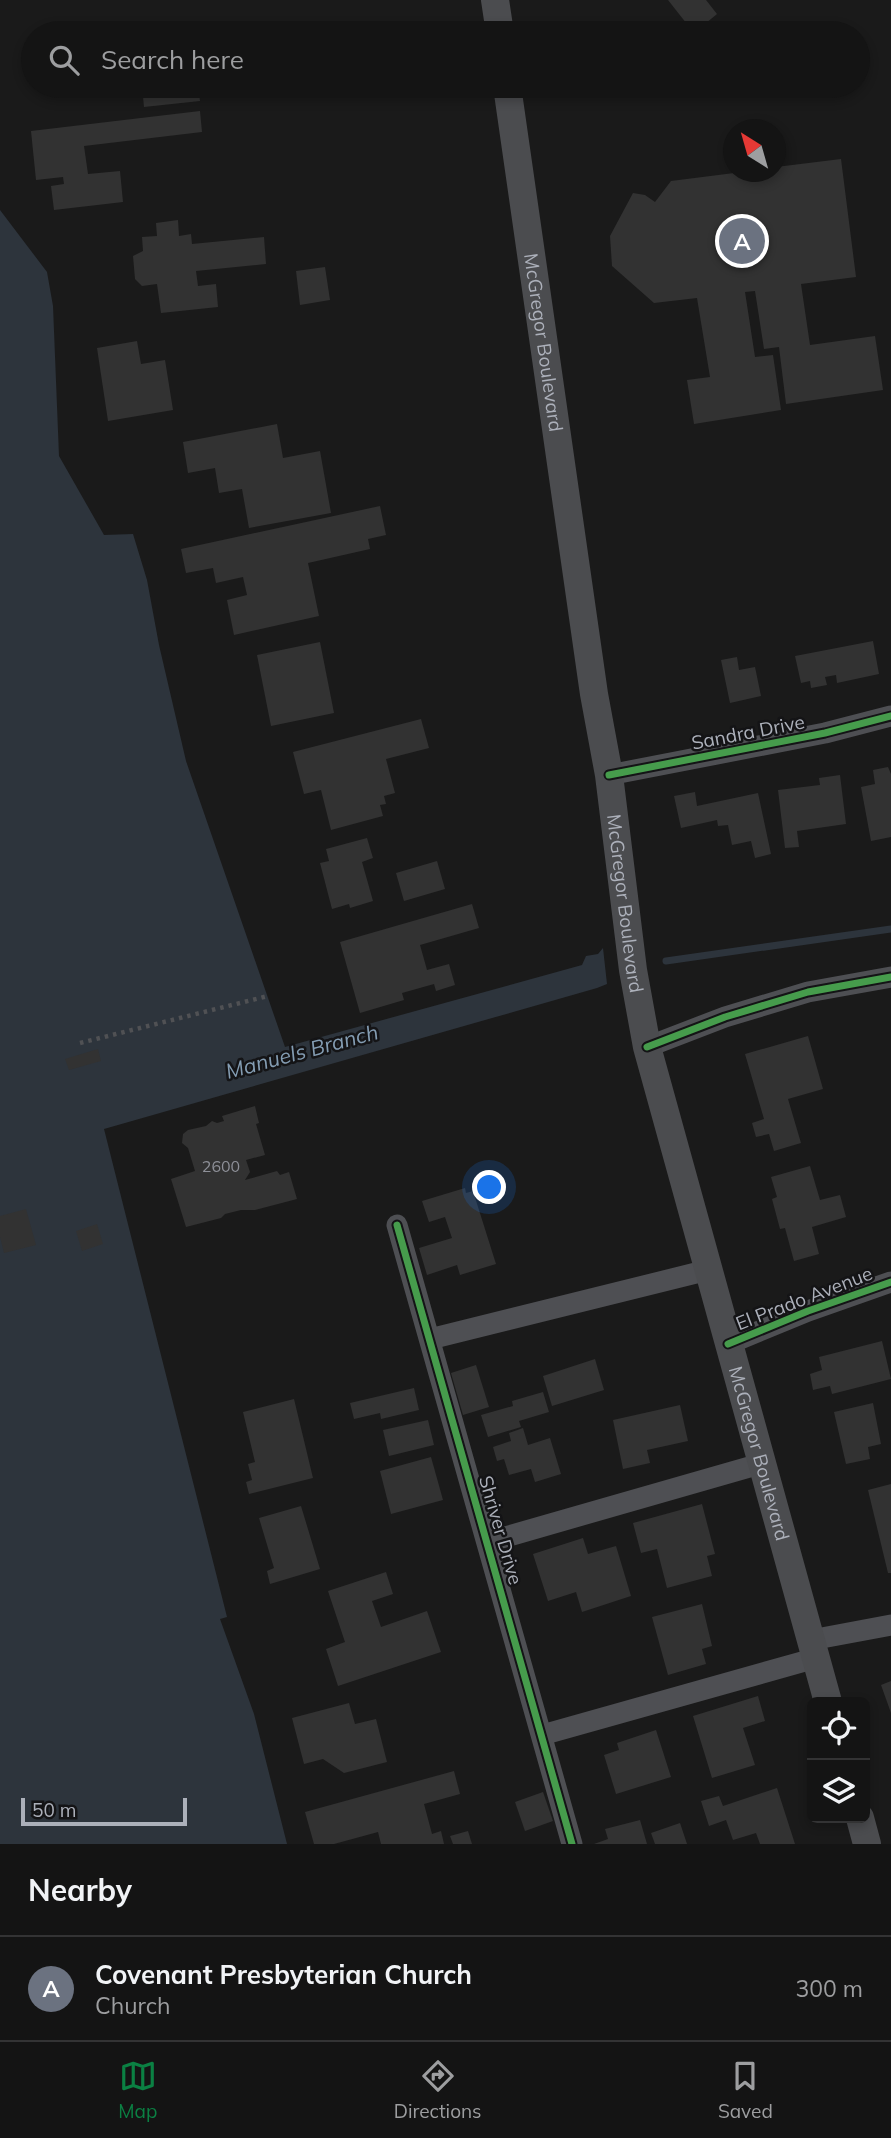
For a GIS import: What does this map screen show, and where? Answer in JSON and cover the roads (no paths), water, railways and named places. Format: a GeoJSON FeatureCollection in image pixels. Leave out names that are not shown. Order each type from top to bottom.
{"type":"FeatureCollection","features":[{"type":"Feature","properties":{"kind":"main road"},"geometry":{"type":"LineString","coordinates":[[495,0],[498,21]]}},
{"type":"Feature","properties":{"kind":"main road","name":"McGregor Boulevard"},"geometry":{"type":"LineString","coordinates":[[509,98],[592,684],[610,775],[633,970],[647,1047],[827,1697]]}},
{"type":"Feature","properties":{"kind":"main road"},"geometry":{"type":"LineString","coordinates":[[861,1823],[867,1844]]}},
{"type":"Feature","properties":{"kind":"street","name":"Sandra Drive"},"geometry":{"type":"LineString","coordinates":[[610,775],[825,733],[891,716]]}},
{"type":"Feature","properties":{"kind":"street"},"geometry":{"type":"LineString","coordinates":[[647,1047],[725,1017],[808,992],[891,977]]}},
{"type":"Feature","properties":{"kind":"street","name":"Shriver Drive"},"geometry":{"type":"LineString","coordinates":[[397,1225],[572,1844]]}},
{"type":"Feature","properties":{"kind":"street"},"geometry":{"type":"LineString","coordinates":[[430,1339],[708,1270]]}},
{"type":"Feature","properties":{"kind":"street","name":"El Prado Avenue"},"geometry":{"type":"LineString","coordinates":[[729,1344],[808,1311],[891,1282]]}},
{"type":"Feature","properties":{"kind":"street","name":"Shriver Drive"},"geometry":{"type":"LineString","coordinates":[[488,1542],[763,1463]]}},
{"type":"Feature","properties":{"kind":"street"},"geometry":{"type":"LineString","coordinates":[[542,1735],[891,1625]]}},
{"type":"Feature","properties":{"kind":"water"},"geometry":{"type":"Polygon","coordinates":[[[0,210],[47,272],[53,306],[59,456],[104,535],[133,534],[147,580],[186,761],[285,1047],[582,965],[586,956],[598,954],[603,948],[607,984],[597,988],[104,1129],[227,1617],[220,1619],[254,1714],[287,1844],[0,1844],[0,210]]]}},
{"type":"Feature","properties":{"kind":"waterway","name":"Manuels Branch"},"geometry":{"type":"LineString","coordinates":[[666,961],[891,929]]}},
{"type":"Feature","properties":{"kind":"place","name":"Covenant Presbyterian Church"},"geometry":{"type":"Point","coordinates":[742,241]}}]}
